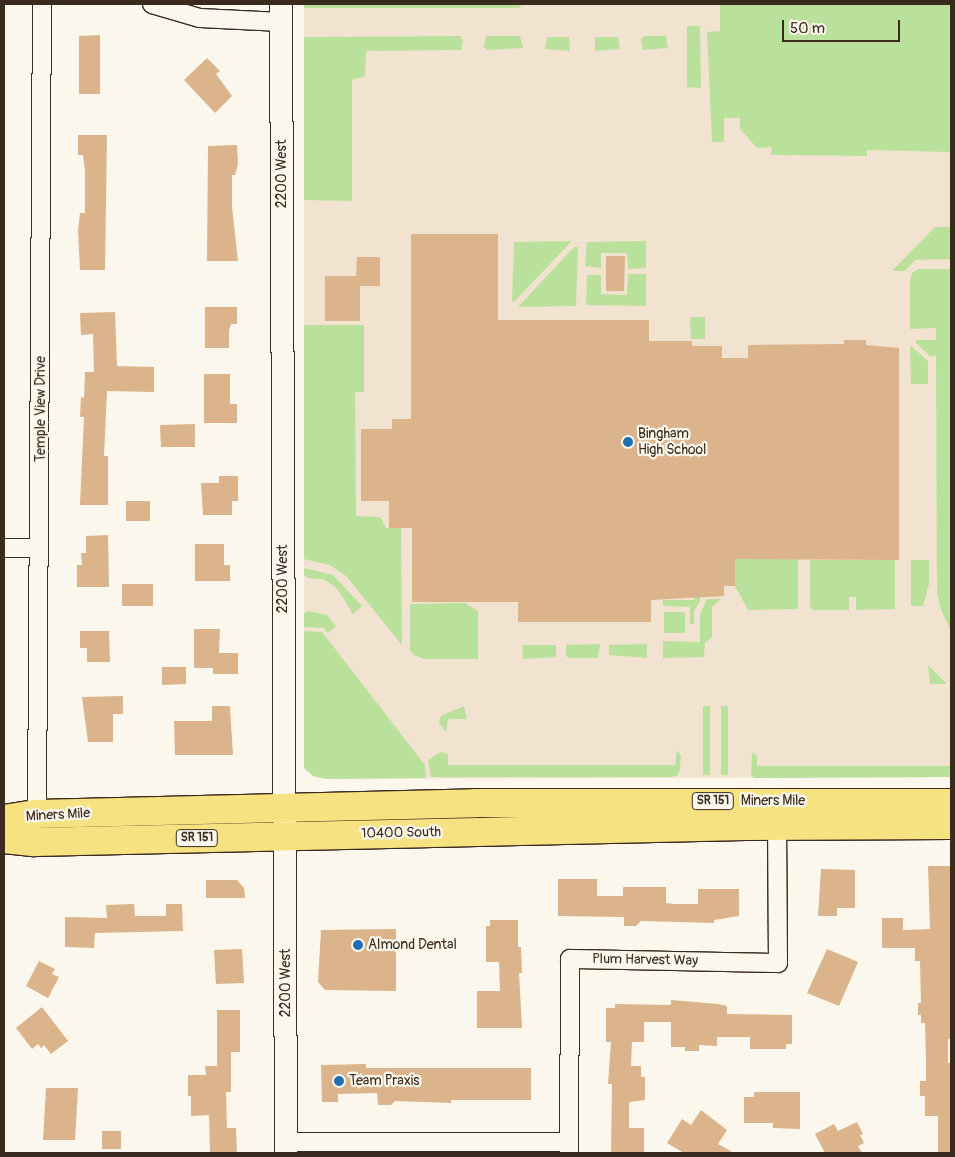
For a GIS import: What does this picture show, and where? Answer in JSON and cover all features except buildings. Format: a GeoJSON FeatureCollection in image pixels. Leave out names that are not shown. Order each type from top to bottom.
{"type":"FeatureCollection","features":[{"type":"Feature","properties":{"kind":"main road","name":"Miners Mile"},"geometry":{"type":"LineString","coordinates":[[476,803],[951,802]]}},
{"type":"Feature","properties":{"kind":"main road","name":"10400 South"},"geometry":{"type":"LineString","coordinates":[[113,812],[476,803]]}},
{"type":"Feature","properties":{"kind":"main road","name":"Miners Mile"},"geometry":{"type":"LineString","coordinates":[[4,819],[37,814],[113,812]]}},
{"type":"Feature","properties":{"kind":"main road","name":"Miners Mile"},"geometry":{"type":"LineString","coordinates":[[693,827],[951,826]]}},
{"type":"Feature","properties":{"kind":"main road","name":"10400 South"},"geometry":{"type":"LineString","coordinates":[[4,839],[35,842],[693,827]]}},
{"type":"Feature","properties":{"kind":"street","name":"Temple View Drive"},"geometry":{"type":"LineString","coordinates":[[37,814],[42,4]]}},
{"type":"Feature","properties":{"kind":"street"},"geometry":{"type":"LineString","coordinates":[[152,4],[200,18],[281,13]]}},
{"type":"Feature","properties":{"kind":"street","name":"2200 West"},"geometry":{"type":"LineString","coordinates":[[281,13],[286,1148]]}},
{"type":"Feature","properties":{"kind":"street"},"geometry":{"type":"LineString","coordinates":[[4,548],[39,548]]}},
{"type":"Feature","properties":{"kind":"street","name":"Plum Harvest Way"},"geometry":{"type":"LineString","coordinates":[[569,1148],[570,959],[778,963],[777,826]]}},
{"type":"Feature","properties":{"kind":"street"},"geometry":{"type":"LineString","coordinates":[[286,1148],[569,1148]]}},
{"type":"Feature","properties":{"kind":"shaded area","name":"Bingham High School"},"geometry":{"type":"Polygon","coordinates":[[[304,4],[951,4],[951,777],[326,779],[313,776],[304,768],[304,4]]]}},
{"type":"Feature","properties":{"kind":"green space"},"geometry":{"type":"Polygon","coordinates":[[[304,4],[523,4],[519,8],[304,8],[304,4]]]}},
{"type":"Feature","properties":{"kind":"green space"},"geometry":{"type":"Polygon","coordinates":[[[720,4],[951,4],[951,152],[867,150],[867,156],[771,155],[772,147],[757,148],[740,129],[740,118],[724,118],[724,142],[712,142],[707,32],[720,31],[720,4]]]}},
{"type":"Feature","properties":{"kind":"green space"},"geometry":{"type":"Polygon","coordinates":[[[687,26],[700,26],[701,88],[687,87],[687,26]]]}},
{"type":"Feature","properties":{"kind":"green space"},"geometry":{"type":"Polygon","coordinates":[[[460,36],[463,40],[461,50],[366,51],[365,76],[352,80],[352,201],[304,200],[304,37],[460,36]]]}},
{"type":"Feature","properties":{"kind":"green space"},"geometry":{"type":"Polygon","coordinates":[[[486,36],[520,36],[523,48],[487,50],[484,47],[486,36]]]}},
{"type":"Feature","properties":{"kind":"green space"},"geometry":{"type":"Polygon","coordinates":[[[644,36],[666,36],[668,48],[643,50],[641,39],[644,36]]]}},
{"type":"Feature","properties":{"kind":"green space"},"geometry":{"type":"Polygon","coordinates":[[[547,37],[569,37],[570,51],[545,49],[547,37]]]}},
{"type":"Feature","properties":{"kind":"green space"},"geometry":{"type":"Polygon","coordinates":[[[595,37],[618,37],[620,49],[595,51],[595,37]]]}},
{"type":"Feature","properties":{"kind":"green space"},"geometry":{"type":"Polygon","coordinates":[[[935,227],[951,227],[951,259],[915,260],[905,271],[892,271],[935,227]]]}},
{"type":"Feature","properties":{"kind":"green space"},"geometry":{"type":"Polygon","coordinates":[[[572,241],[514,302],[512,300],[514,242],[572,241]]]}},
{"type":"Feature","properties":{"kind":"green space"},"geometry":{"type":"Polygon","coordinates":[[[646,241],[646,268],[628,269],[627,253],[601,253],[601,268],[585,266],[587,242],[646,241]]]}},
{"type":"Feature","properties":{"kind":"green space"},"geometry":{"type":"Polygon","coordinates":[[[574,247],[578,247],[576,306],[518,307],[574,247]]]}},
{"type":"Feature","properties":{"kind":"green space"},"geometry":{"type":"Polygon","coordinates":[[[918,269],[951,269],[951,631],[941,610],[937,593],[936,356],[930,356],[916,343],[916,340],[936,340],[936,328],[910,329],[910,282],[912,273],[918,269]]]}},
{"type":"Feature","properties":{"kind":"green space"},"geometry":{"type":"Polygon","coordinates":[[[628,274],[646,274],[646,306],[586,305],[587,275],[601,275],[601,294],[627,295],[628,274]]]}},
{"type":"Feature","properties":{"kind":"green space"},"geometry":{"type":"Polygon","coordinates":[[[690,317],[705,317],[705,339],[691,339],[690,317]]]}},
{"type":"Feature","properties":{"kind":"green space"},"geometry":{"type":"Polygon","coordinates":[[[304,325],[364,325],[364,392],[355,392],[356,516],[380,517],[386,528],[401,528],[402,645],[346,576],[330,565],[304,559],[304,325]]]}},
{"type":"Feature","properties":{"kind":"green space"},"geometry":{"type":"Polygon","coordinates":[[[910,345],[928,361],[928,384],[911,384],[910,345]]]}},
{"type":"Feature","properties":{"kind":"green space"},"geometry":{"type":"Polygon","coordinates":[[[735,559],[798,559],[798,609],[748,610],[735,586],[735,559]]]}},
{"type":"Feature","properties":{"kind":"green space"},"geometry":{"type":"Polygon","coordinates":[[[810,560],[895,560],[895,609],[856,610],[856,597],[849,597],[849,610],[812,610],[810,606],[810,560]]]}},
{"type":"Feature","properties":{"kind":"green space"},"geometry":{"type":"Polygon","coordinates":[[[911,560],[929,560],[929,584],[923,606],[911,606],[911,560]]]}},
{"type":"Feature","properties":{"kind":"green space"},"geometry":{"type":"Polygon","coordinates":[[[304,568],[333,575],[362,606],[353,614],[336,587],[323,579],[308,578],[304,575],[304,568]]]}},
{"type":"Feature","properties":{"kind":"green space"},"geometry":{"type":"Polygon","coordinates":[[[694,596],[700,596],[700,601],[694,611],[694,624],[690,624],[690,607],[663,606],[663,600],[694,600],[694,596]]]}},
{"type":"Feature","properties":{"kind":"green space"},"geometry":{"type":"Polygon","coordinates":[[[707,599],[721,599],[712,607],[712,637],[705,643],[704,657],[663,658],[663,641],[700,642],[700,614],[707,599]]]}},
{"type":"Feature","properties":{"kind":"green space"},"geometry":{"type":"Polygon","coordinates":[[[465,603],[478,611],[478,659],[424,659],[414,655],[410,650],[410,604],[465,603]]]}},
{"type":"Feature","properties":{"kind":"green space"},"geometry":{"type":"Polygon","coordinates":[[[308,611],[327,615],[336,626],[328,633],[324,628],[304,627],[304,613],[308,611]]]}},
{"type":"Feature","properties":{"kind":"green space"},"geometry":{"type":"Polygon","coordinates":[[[664,612],[685,612],[685,633],[664,633],[664,612]]]}},
{"type":"Feature","properties":{"kind":"green space"},"geometry":{"type":"Polygon","coordinates":[[[304,631],[322,632],[425,765],[426,778],[326,779],[313,776],[304,768],[304,631]]]}},
{"type":"Feature","properties":{"kind":"green space"},"geometry":{"type":"Polygon","coordinates":[[[600,644],[598,658],[568,658],[566,655],[566,645],[600,644]]]}},
{"type":"Feature","properties":{"kind":"green space"},"geometry":{"type":"Polygon","coordinates":[[[647,644],[647,658],[609,655],[609,645],[647,644]]]}},
{"type":"Feature","properties":{"kind":"green space"},"geometry":{"type":"Polygon","coordinates":[[[522,645],[556,645],[556,657],[523,659],[522,645]]]}},
{"type":"Feature","properties":{"kind":"green space"},"geometry":{"type":"Polygon","coordinates":[[[928,665],[946,683],[945,684],[930,684],[928,665]]]}},
{"type":"Feature","properties":{"kind":"green space"},"geometry":{"type":"Polygon","coordinates":[[[464,706],[467,719],[448,719],[446,732],[439,723],[441,716],[464,706]]]}},
{"type":"Feature","properties":{"kind":"green space"},"geometry":{"type":"Polygon","coordinates":[[[703,706],[710,706],[710,775],[703,775],[703,706]]]}},
{"type":"Feature","properties":{"kind":"green space"},"geometry":{"type":"Polygon","coordinates":[[[721,706],[728,706],[728,775],[721,775],[721,706]]]}},
{"type":"Feature","properties":{"kind":"green space"},"geometry":{"type":"Polygon","coordinates":[[[677,751],[681,755],[680,770],[677,776],[669,777],[431,777],[428,760],[441,752],[448,754],[448,765],[675,765],[677,751]]]}},
{"type":"Feature","properties":{"kind":"green space"},"geometry":{"type":"Polygon","coordinates":[[[752,753],[757,755],[757,766],[951,766],[951,777],[754,778],[751,775],[752,753]]]}},
{"type":"Feature","properties":{"kind":"place","name":"Bingham High School"},"geometry":{"type":"Point","coordinates":[628,442]}},
{"type":"Feature","properties":{"kind":"place","name":"Almond Dental"},"geometry":{"type":"Point","coordinates":[358,945]}},
{"type":"Feature","properties":{"kind":"place","name":"Team Praxis"},"geometry":{"type":"Point","coordinates":[339,1081]}}]}
